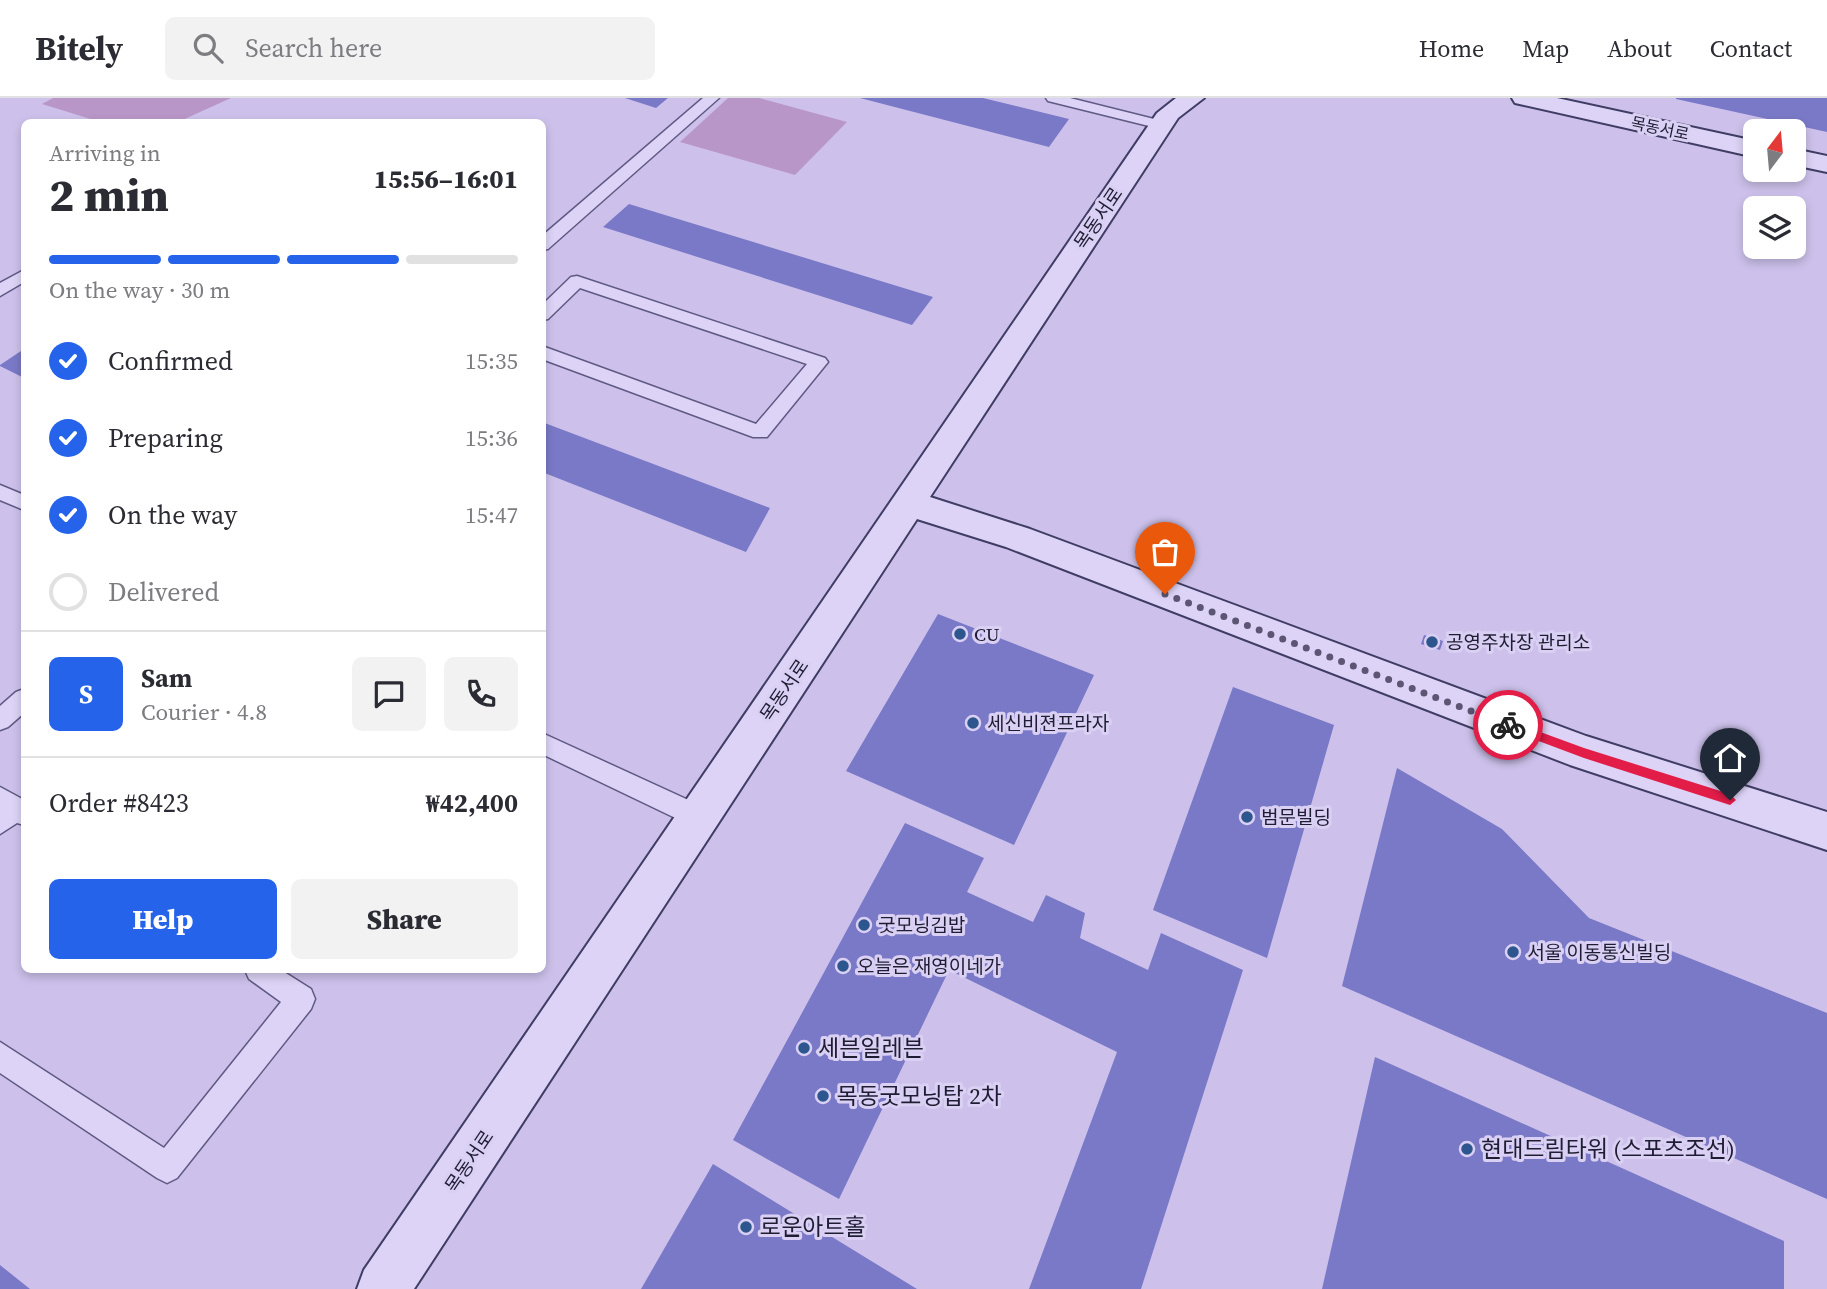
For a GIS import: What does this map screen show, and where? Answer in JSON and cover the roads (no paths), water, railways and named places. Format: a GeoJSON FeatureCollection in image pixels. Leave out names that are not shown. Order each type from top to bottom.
{"type":"FeatureCollection","features":[{"type":"Feature","properties":{"kind":"main road","name":"목동서로"},"geometry":{"type":"LineString","coordinates":[[383,1289],[1169,113],[1192,98]]}},
{"type":"Feature","properties":{"kind":"main road","name":"목동서로"},"geometry":{"type":"LineString","coordinates":[[1524,98],[1743,146]]}},
{"type":"Feature","properties":{"kind":"main road"},"geometry":{"type":"LineString","coordinates":[[1806,160],[1827,164]]}},
{"type":"Feature","properties":{"kind":"main road"},"geometry":{"type":"LineString","coordinates":[[908,503],[1018,538],[1584,753],[1827,831]]}},
{"type":"Feature","properties":{"kind":"lane"},"geometry":{"type":"LineString","coordinates":[[546,242],[712,98]]}},
{"type":"Feature","properties":{"kind":"lane"},"geometry":{"type":"LineString","coordinates":[[1053,98],[1161,125]]}},
{"type":"Feature","properties":{"kind":"lane"},"geometry":{"type":"LineString","coordinates":[[0,291],[21,277]]}},
{"type":"Feature","properties":{"kind":"lane"},"geometry":{"type":"LineString","coordinates":[[546,311],[577,281],[819,362],[760,432],[546,353]]}},
{"type":"Feature","properties":{"kind":"lane"},"geometry":{"type":"LineString","coordinates":[[0,492],[21,502]]}},
{"type":"Feature","properties":{"kind":"lane"},"geometry":{"type":"LineString","coordinates":[[0,720],[21,702]]}},
{"type":"Feature","properties":{"kind":"lane"},"geometry":{"type":"LineString","coordinates":[[546,745],[699,817]]}},
{"type":"Feature","properties":{"kind":"lane"},"geometry":{"type":"LineString","coordinates":[[0,1056],[167,1168],[301,999],[262,973]]}},
{"type":"Feature","properties":{"kind":"place","name":"CU"},"geometry":{"type":"Point","coordinates":[960,634]}},
{"type":"Feature","properties":{"kind":"place","name":"공영주차장 관리소"},"geometry":{"type":"Point","coordinates":[1432,642]}},
{"type":"Feature","properties":{"kind":"place","name":"세신비젼프라자"},"geometry":{"type":"Point","coordinates":[973,723]}},
{"type":"Feature","properties":{"kind":"place","name":"범문빌딩"},"geometry":{"type":"Point","coordinates":[1247,817]}},
{"type":"Feature","properties":{"kind":"place","name":"굿모닝김밥"},"geometry":{"type":"Point","coordinates":[864,925]}},
{"type":"Feature","properties":{"kind":"place","name":"서울 이동통신빌딩"},"geometry":{"type":"Point","coordinates":[1513,952]}},
{"type":"Feature","properties":{"kind":"place","name":"오늘은 재영이네가"},"geometry":{"type":"Point","coordinates":[843,966]}},
{"type":"Feature","properties":{"kind":"place","name":"세븐일레븐"},"geometry":{"type":"Point","coordinates":[804,1048]}},
{"type":"Feature","properties":{"kind":"place","name":"목동굿모닝탑 2차"},"geometry":{"type":"Point","coordinates":[823,1096]}},
{"type":"Feature","properties":{"kind":"place","name":"현대드림타워 (스포츠조선)"},"geometry":{"type":"Point","coordinates":[1467,1149]}},
{"type":"Feature","properties":{"kind":"place","name":"로운아트홀"},"geometry":{"type":"Point","coordinates":[746,1227]}}]}
